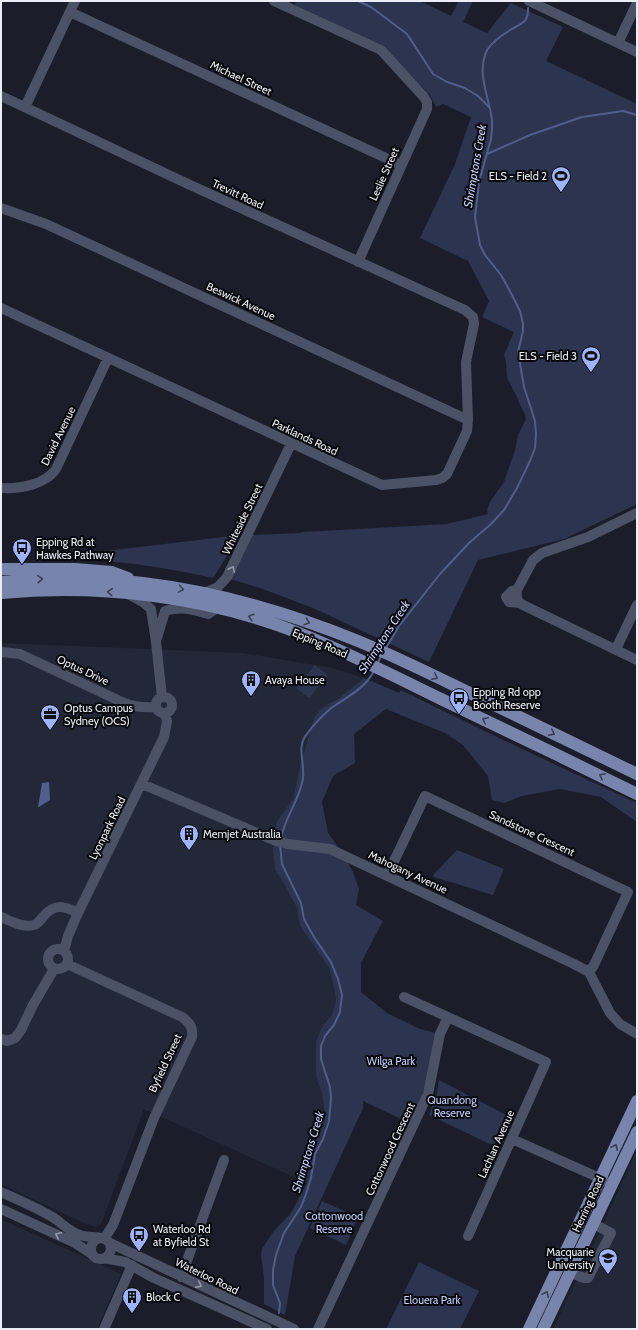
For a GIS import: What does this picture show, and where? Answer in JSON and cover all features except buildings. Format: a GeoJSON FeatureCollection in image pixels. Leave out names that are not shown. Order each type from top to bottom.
{"type":"FeatureCollection","features":[{"type":"Feature","properties":{"kind":"main road"},"geometry":{"type":"LineString","coordinates":[[1,569],[68,569],[112,572],[142,583]]}},
{"type":"Feature","properties":{"kind":"main road","name":"Epping Road"},"geometry":{"type":"LineString","coordinates":[[1,582],[66,579],[142,583],[204,593],[290,616],[358,641],[400,660],[637,774]]}},
{"type":"Feature","properties":{"kind":"main road","name":"Epping Road"},"geometry":{"type":"LineString","coordinates":[[1,593],[55,590],[126,592],[182,600],[265,621],[298,632],[391,674],[637,794]]}},
{"type":"Feature","properties":{"kind":"main road","name":"Herring Road"},"geometry":{"type":"LineString","coordinates":[[529,1329],[637,1101]]}},
{"type":"Feature","properties":{"kind":"main road","name":"Herring Road"},"geometry":{"type":"LineString","coordinates":[[543,1329],[613,1184],[633,1149],[637,1132]]}},
{"type":"Feature","properties":{"kind":"street"},"geometry":{"type":"LineString","coordinates":[[25,107],[75,1]]}},
{"type":"Feature","properties":{"kind":"street","name":"Leslie Street"},"geometry":{"type":"LineString","coordinates":[[274,1],[381,50],[424,96],[427,102],[428,109],[401,165],[358,262]]}},
{"type":"Feature","properties":{"kind":"street"},"geometry":{"type":"LineString","coordinates":[[529,1],[637,52]]}},
{"type":"Feature","properties":{"kind":"street"},"geometry":{"type":"LineString","coordinates":[[618,43],[637,3]]}},
{"type":"Feature","properties":{"kind":"street","name":"Michael Street"},"geometry":{"type":"LineString","coordinates":[[70,12],[401,165]]}},
{"type":"Feature","properties":{"kind":"street","name":"Trevitt Road"},"geometry":{"type":"LineString","coordinates":[[1,96],[358,262],[465,310]]}},
{"type":"Feature","properties":{"kind":"street","name":"Beswick Avenue"},"geometry":{"type":"LineString","coordinates":[[1,208],[46,224],[468,420]]}},
{"type":"Feature","properties":{"kind":"street","name":"Parklands Road"},"geometry":{"type":"LineString","coordinates":[[1,308],[382,485],[436,480],[447,474],[467,431],[466,362],[474,324],[472,317],[465,310]]}},
{"type":"Feature","properties":{"kind":"street","name":"David Avenue"},"geometry":{"type":"LineString","coordinates":[[1,488],[33,484],[46,480],[52,476],[108,358]]}},
{"type":"Feature","properties":{"kind":"street","name":"Whiteside Street"},"geometry":{"type":"LineString","coordinates":[[204,593],[218,587],[225,581],[291,444]]}},
{"type":"Feature","properties":{"kind":"street"},"geometry":{"type":"LineString","coordinates":[[637,513],[588,537],[542,553],[533,560],[519,598],[577,632],[637,660]]}},
{"type":"Feature","properties":{"kind":"street"},"geometry":{"type":"LineString","coordinates":[[126,592],[143,602],[151,609],[162,697]]}},
{"type":"Feature","properties":{"kind":"street"},"geometry":{"type":"LineString","coordinates":[[616,649],[637,605]]}},
{"type":"Feature","properties":{"kind":"street"},"geometry":{"type":"LineString","coordinates":[[156,642],[165,611],[175,608],[191,609],[208,614],[217,608]]}},
{"type":"Feature","properties":{"kind":"street","name":"Optus Drive"},"geometry":{"type":"LineString","coordinates":[[1,652],[20,654],[135,707],[156,707]]}},
{"type":"Feature","properties":{"kind":"street"},"geometry":{"type":"LineString","coordinates":[[162,697],[169,700],[172,705],[171,711],[165,714],[158,711],[156,707],[156,701],[162,697]]}},
{"type":"Feature","properties":{"kind":"street","name":"Lyonpark Road"},"geometry":{"type":"LineString","coordinates":[[64,951],[68,936],[78,913],[164,736],[167,721],[165,714]]}},
{"type":"Feature","properties":{"kind":"street","name":"Mahogany Avenue"},"geometry":{"type":"LineString","coordinates":[[142,784],[254,830],[276,841],[330,850],[589,972]]}},
{"type":"Feature","properties":{"kind":"street","name":"Sandstone Crescent"},"geometry":{"type":"LineString","coordinates":[[387,876],[426,796],[525,843],[628,892],[594,965],[589,972]]}},
{"type":"Feature","properties":{"kind":"street"},"geometry":{"type":"LineString","coordinates":[[1,916],[26,926],[35,924],[48,910],[57,907],[68,908],[78,913]]}},
{"type":"Feature","properties":{"kind":"street"},"geometry":{"type":"LineString","coordinates":[[54,950],[64,951],[68,957],[67,964],[63,968],[54,969],[49,964],[49,954],[54,950]]}},
{"type":"Feature","properties":{"kind":"street","name":"Byfield Street"},"geometry":{"type":"LineString","coordinates":[[67,964],[182,1018],[189,1023],[192,1030],[192,1038],[154,1118],[113,1224],[104,1240]]}},
{"type":"Feature","properties":{"kind":"street"},"geometry":{"type":"LineString","coordinates":[[1,1039],[8,1041],[15,1038],[21,1030],[33,1005],[54,969]]}},
{"type":"Feature","properties":{"kind":"street"},"geometry":{"type":"LineString","coordinates":[[589,972],[610,1013],[620,1024],[635,1032]]}},
{"type":"Feature","properties":{"kind":"street"},"geometry":{"type":"LineString","coordinates":[[404,997],[448,1017]]}},
{"type":"Feature","properties":{"kind":"street","name":"Lachlan Avenue"},"geometry":{"type":"LineString","coordinates":[[448,1017],[546,1062],[468,1236]]}},
{"type":"Feature","properties":{"kind":"street","name":"Cottonwood Crescent"},"geometry":{"type":"LineString","coordinates":[[318,1329],[428,1094],[440,1034],[448,1017]]}},
{"type":"Feature","properties":{"kind":"street"},"geometry":{"type":"LineString","coordinates":[[512,1139],[613,1184]]}},
{"type":"Feature","properties":{"kind":"street"},"geometry":{"type":"LineString","coordinates":[[181,1277],[224,1160]]}},
{"type":"Feature","properties":{"kind":"street","name":"Waterloo Road"},"geometry":{"type":"LineString","coordinates":[[1,1192],[50,1216],[74,1233],[104,1240],[294,1329]]}},
{"type":"Feature","properties":{"kind":"street"},"geometry":{"type":"LineString","coordinates":[[1,1209],[75,1243],[97,1258],[104,1258],[110,1253],[111,1247],[104,1240],[96,1239],[91,1244],[90,1248],[92,1254]]}},
{"type":"Feature","properties":{"kind":"street"},"geometry":{"type":"LineString","coordinates":[[570,1273],[588,1278],[611,1232],[594,1224]]}},
{"type":"Feature","properties":{"kind":"street","name":"Waterloo Road"},"geometry":{"type":"LineString","coordinates":[[104,1258],[118,1260],[132,1265],[154,1278],[267,1329]]}},
{"type":"Feature","properties":{"kind":"street"},"geometry":{"type":"LineString","coordinates":[[104,1329],[132,1265]]}},
{"type":"Feature","properties":{"kind":"shaded area"},"geometry":{"type":"Polygon","coordinates":[[[1,643],[243,653],[332,668],[364,678],[339,698],[330,703],[314,718],[300,766],[293,799],[277,821],[274,832],[273,850],[275,870],[297,908],[300,926],[329,968],[336,1000],[332,1014],[322,1027],[316,1075],[322,1094],[325,1114],[319,1135],[305,1160],[307,1183],[144,1109],[101,1224],[96,1227],[84,1223],[1,1184],[1,643]]]}},
{"type":"Feature","properties":{"kind":"shaded area"},"geometry":{"type":"Polygon","coordinates":[[[49,782],[50,800],[38,807],[42,783],[49,782]]]}},
{"type":"Feature","properties":{"kind":"shaded area","name":"Macquarie University"},"geometry":{"type":"Polygon","coordinates":[[[637,1150],[637,1329],[553,1329],[604,1222],[637,1150]]]}},
{"type":"Feature","properties":{"kind":"shaded area"},"geometry":{"type":"Polygon","coordinates":[[[1,1219],[121,1274],[97,1329],[1,1329],[1,1219]]]}},
{"type":"Feature","properties":{"kind":"green space"},"geometry":{"type":"Polygon","coordinates":[[[296,1],[420,1],[451,16],[459,1],[473,1],[463,22],[487,33],[511,3],[563,27],[546,61],[637,104],[637,504],[564,539],[478,560],[429,662],[313,608],[260,588],[230,579],[251,535],[447,524],[488,514],[487,510],[490,502],[504,482],[515,450],[518,435],[526,419],[507,378],[504,355],[514,332],[482,317],[489,301],[468,261],[420,238],[455,164],[471,117],[443,104],[436,107],[430,95],[382,45],[295,5],[296,1]]]}},
{"type":"Feature","properties":{"kind":"green space"},"geometry":{"type":"Polygon","coordinates":[[[240,535],[213,578],[152,566],[90,560],[89,553],[240,535]]]}},
{"type":"Feature","properties":{"kind":"green space"},"geometry":{"type":"Polygon","coordinates":[[[315,665],[328,675],[309,698],[296,688],[315,665]]]}},
{"type":"Feature","properties":{"kind":"green space","name":"Wilga Park"},"geometry":{"type":"Polygon","coordinates":[[[364,678],[399,693],[401,690],[637,803],[637,822],[601,797],[560,789],[522,796],[504,803],[492,800],[488,776],[463,745],[445,733],[386,709],[354,734],[355,763],[333,776],[322,802],[328,833],[341,851],[353,872],[359,889],[356,905],[383,921],[361,963],[361,992],[387,1013],[420,1029],[440,1034],[414,1125],[363,1100],[363,1108],[295,1256],[285,1315],[264,1304],[264,1277],[261,1255],[262,1249],[273,1232],[291,1213],[307,1183],[305,1160],[319,1135],[325,1114],[322,1094],[316,1076],[316,1042],[322,1027],[332,1014],[336,1000],[329,968],[300,926],[297,908],[275,870],[273,850],[274,832],[277,821],[293,799],[300,766],[314,718],[321,709],[339,698],[364,678]]]}},
{"type":"Feature","properties":{"kind":"green space"},"geometry":{"type":"Polygon","coordinates":[[[457,850],[504,869],[493,895],[434,877],[433,875],[457,850]]]}},
{"type":"Feature","properties":{"kind":"green space","name":"Quandong Reserve"},"geometry":{"type":"Polygon","coordinates":[[[439,1080],[508,1116],[494,1146],[429,1115],[437,1094],[439,1080]]]}},
{"type":"Feature","properties":{"kind":"green space","name":"Cottonwood Reserve"},"geometry":{"type":"Polygon","coordinates":[[[322,1201],[358,1217],[346,1245],[310,1228],[322,1201]]]}},
{"type":"Feature","properties":{"kind":"green space","name":"Elouera Park"},"geometry":{"type":"Polygon","coordinates":[[[419,1262],[479,1291],[460,1329],[386,1329],[419,1262]]]}},
{"type":"Feature","properties":{"kind":"waterway"},"geometry":{"type":"LineString","coordinates":[[358,1],[371,7],[407,34],[433,74],[447,82],[465,88],[478,96],[489,107]]}},
{"type":"Feature","properties":{"kind":"waterway","name":"Shrimptons Creek"},"geometry":{"type":"LineString","coordinates":[[386,648],[399,626],[440,574],[469,543],[491,524],[504,510],[517,488],[535,448],[535,421],[524,387],[518,352],[523,331],[520,311],[501,275],[485,255],[480,245],[475,217],[479,182],[491,139],[492,130],[492,117],[485,90],[483,74],[484,58],[487,50],[494,41],[525,20],[527,17],[528,8]]}},
{"type":"Feature","properties":{"kind":"waterway"},"geometry":{"type":"LineString","coordinates":[[487,154],[530,135],[582,117],[623,111],[637,115]]}},
{"type":"Feature","properties":{"kind":"waterway","name":"Shrimptons Creek"},"geometry":{"type":"LineString","coordinates":[[377,664],[382,655]]}},
{"type":"Feature","properties":{"kind":"waterway","name":"Shrimptons Creek"},"geometry":{"type":"LineString","coordinates":[[281,839],[285,824],[299,794],[303,778],[301,750],[304,739],[312,727],[330,709],[360,688],[370,678],[374,671]]}},
{"type":"Feature","properties":{"kind":"waterway","name":"Shrimptons Creek"},"geometry":{"type":"LineString","coordinates":[[279,1313],[280,1303],[273,1285],[273,1270],[276,1255],[284,1233],[301,1207],[306,1194],[311,1178],[315,1154],[323,1139],[329,1121],[331,1098],[330,1087],[321,1059],[321,1046],[325,1036],[334,1025],[340,1012],[342,995],[338,979],[331,962],[304,919],[301,903],[282,864],[280,845]]}},
{"type":"Feature","properties":{"kind":"place","name":"ELS - Field 2"},"geometry":{"type":"Point","coordinates":[561,193]}},
{"type":"Feature","properties":{"kind":"place","name":"ELS - Field 3"},"geometry":{"type":"Point","coordinates":[591,373]}},
{"type":"Feature","properties":{"kind":"place","name":"Epping Rd at Hawkes Pathway"},"geometry":{"type":"Point","coordinates":[22,565]}},
{"type":"Feature","properties":{"kind":"place","name":"Avaya House"},"geometry":{"type":"Point","coordinates":[251,697]}},
{"type":"Feature","properties":{"kind":"place","name":"Epping Rd opp Booth Reserve"},"geometry":{"type":"Point","coordinates":[459,715]}},
{"type":"Feature","properties":{"kind":"place","name":"Optus Campus Sydney (OCS)"},"geometry":{"type":"Point","coordinates":[50,731]}},
{"type":"Feature","properties":{"kind":"place","name":"Memjet Australia"},"geometry":{"type":"Point","coordinates":[189,851]}},
{"type":"Feature","properties":{"kind":"place","name":"Waterloo Rd at Byfield St"},"geometry":{"type":"Point","coordinates":[139,1252]}},
{"type":"Feature","properties":{"kind":"place","name":"Macquarie University"},"geometry":{"type":"Point","coordinates":[608,1275]}},
{"type":"Feature","properties":{"kind":"place","name":"Block C"},"geometry":{"type":"Point","coordinates":[132,1314]}}]}
